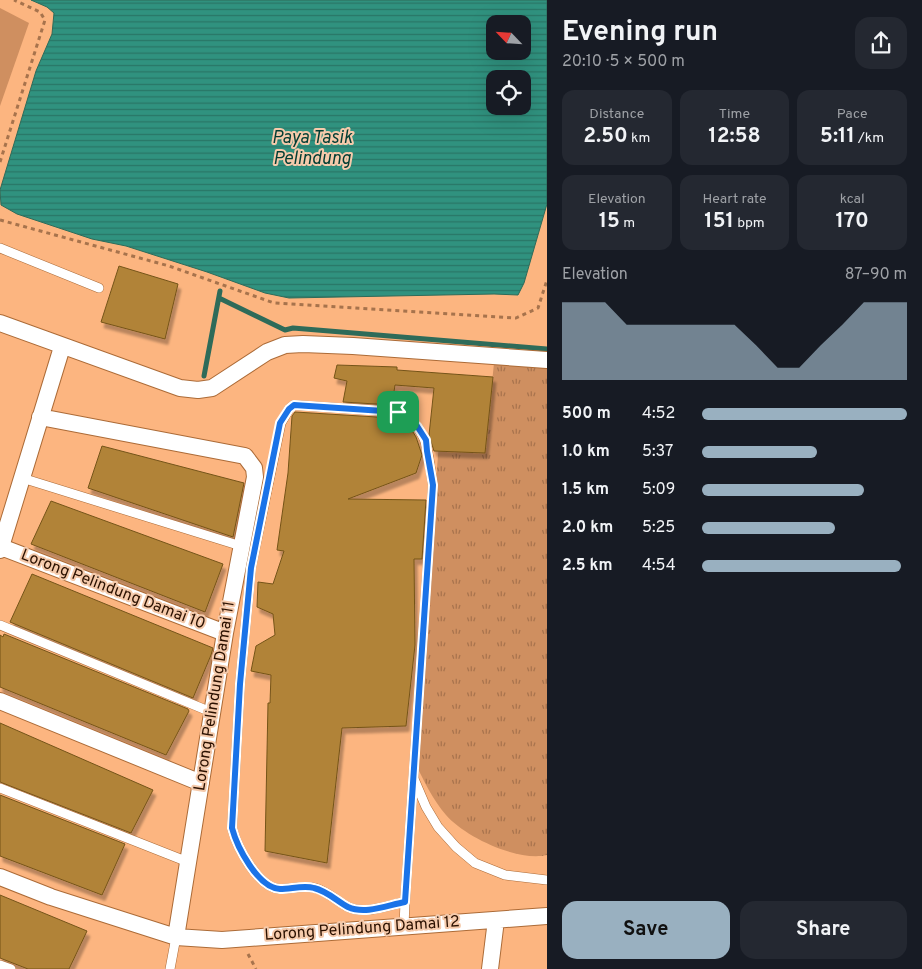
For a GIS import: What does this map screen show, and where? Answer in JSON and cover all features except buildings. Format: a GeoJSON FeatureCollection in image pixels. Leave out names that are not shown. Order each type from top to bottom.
{"type":"FeatureCollection","features":[{"type":"Feature","properties":{"kind":"street"},"geometry":{"type":"LineString","coordinates":[[0,323],[62,347],[180,388],[198,390],[212,388],[267,352],[284,345],[353,346],[547,360]]}},
{"type":"Feature","properties":{"kind":"street"},"geometry":{"type":"LineString","coordinates":[[0,549],[62,347]]}},
{"type":"Feature","properties":{"kind":"street","name":"Lorong Pelindung Damai 11"},"geometry":{"type":"LineString","coordinates":[[40,417],[246,456],[254,468],[254,477],[211,712],[176,937]]}},
{"type":"Feature","properties":{"kind":"street","name":"Lorong Pelindung Damai 10"},"geometry":{"type":"LineString","coordinates":[[0,549],[225,633]]}},
{"type":"Feature","properties":{"kind":"street"},"geometry":{"type":"LineString","coordinates":[[0,701],[201,784]]}},
{"type":"Feature","properties":{"kind":"street","name":"Lorong Pelindung Damai 12"},"geometry":{"type":"LineString","coordinates":[[0,877],[51,897],[176,937],[222,940],[547,916]]}},
{"type":"Feature","properties":{"kind":"street"},"geometry":{"type":"LineString","coordinates":[[490,969],[496,920]]}},
{"type":"Feature","properties":{"kind":"lane"},"geometry":{"type":"LineString","coordinates":[[0,248],[99,288]]}},
{"type":"Feature","properties":{"kind":"lane"},"geometry":{"type":"LineString","coordinates":[[404,926],[433,485],[426,440],[417,426],[398,412],[294,405],[284,415],[280,423],[251,568],[240,684],[232,828],[240,850],[262,880],[269,886],[278,889],[312,887],[355,909],[364,910],[405,902]]}},
{"type":"Feature","properties":{"kind":"lane"},"geometry":{"type":"LineString","coordinates":[[22,478],[241,546]]}},
{"type":"Feature","properties":{"kind":"lane"},"geometry":{"type":"LineString","coordinates":[[0,625],[211,712]]}},
{"type":"Feature","properties":{"kind":"lane"},"geometry":{"type":"LineString","coordinates":[[414,778],[426,808],[438,827],[456,848],[475,863],[505,874],[547,880]]}},
{"type":"Feature","properties":{"kind":"lane"},"geometry":{"type":"LineString","coordinates":[[0,788],[188,862]]}},
{"type":"Feature","properties":{"kind":"lane"},"geometry":{"type":"LineString","coordinates":[[170,969],[176,937]]}},
{"type":"Feature","properties":{"kind":"lane"},"geometry":{"type":"LineString","coordinates":[[0,965],[11,969]]}},
{"type":"Feature","properties":{"kind":"path"},"geometry":{"type":"LineString","coordinates":[[0,162],[45,20],[40,12],[14,0]]}},
{"type":"Feature","properties":{"kind":"path"},"geometry":{"type":"LineString","coordinates":[[0,220],[169,266],[274,303],[516,318],[538,308],[547,280]]}},
{"type":"Feature","properties":{"kind":"green space"},"geometry":{"type":"Polygon","coordinates":[[[0,8],[29,23],[0,106],[0,8]]]}},
{"type":"Feature","properties":{"kind":"green space"},"geometry":{"type":"Polygon","coordinates":[[[494,363],[547,365],[547,855],[522,855],[507,851],[466,832],[446,815],[437,803],[415,763],[439,442],[486,442],[494,363]]]}},
{"type":"Feature","properties":{"kind":"water","name":"Paya Tasik Pelindung"},"geometry":{"type":"Polygon","coordinates":[[[31,0],[547,0],[547,204],[524,283],[518,295],[289,298],[265,293],[126,246],[92,239],[17,214],[1,205],[0,190],[36,71],[52,34],[54,13],[47,7],[31,0]]]}},
{"type":"Feature","properties":{"kind":"waterway"},"geometry":{"type":"LineString","coordinates":[[204,376],[220,291]]}},
{"type":"Feature","properties":{"kind":"waterway"},"geometry":{"type":"LineString","coordinates":[[219,298],[285,330],[293,328],[547,349]]}},
{"type":"Feature","properties":{"kind":"route"},"geometry":{"type":"LineString","coordinates":[[294,405],[398,412],[417,426],[426,440],[433,485],[405,902],[364,910],[348,906],[327,893],[312,887],[278,889],[269,886],[262,880],[240,850],[234,836],[231,820],[240,684],[251,568],[280,423],[284,415],[294,405]]}}]}
